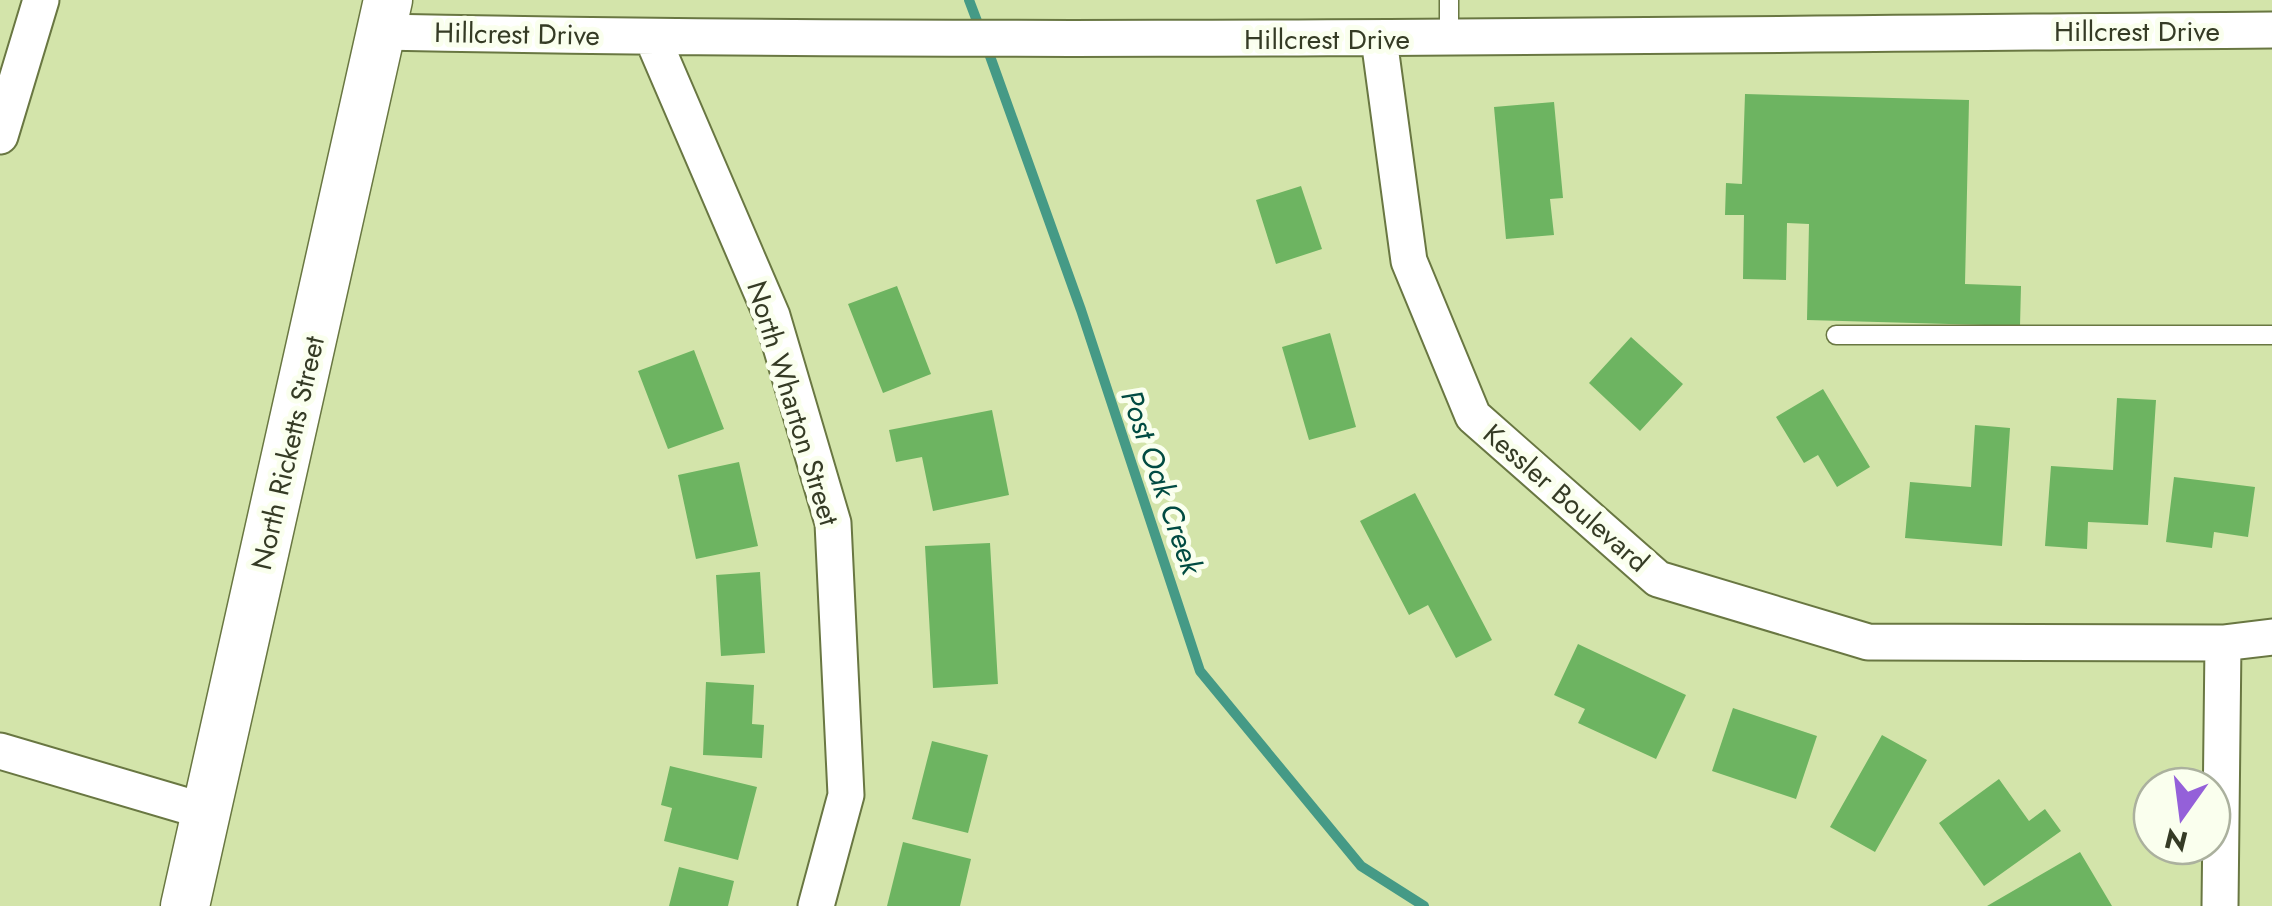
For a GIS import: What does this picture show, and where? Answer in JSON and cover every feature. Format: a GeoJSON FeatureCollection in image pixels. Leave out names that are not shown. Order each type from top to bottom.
{"type":"FeatureCollection","features":[{"type":"Feature","properties":{"kind":"street"},"geometry":{"type":"LineString","coordinates":[[0,136],[41,0]]}},
{"type":"Feature","properties":{"kind":"street","name":"Hillcrest Drive"},"geometry":{"type":"LineString","coordinates":[[385,16],[652,37],[1448,38],[1927,16],[2272,30]]}},
{"type":"Feature","properties":{"kind":"street","name":"North Ricketts Street"},"geometry":{"type":"LineString","coordinates":[[186,906],[385,16]]}},
{"type":"Feature","properties":{"kind":"street","name":"North Wharton Street"},"geometry":{"type":"LineString","coordinates":[[652,37],[772,316],[833,524],[846,794],[816,906]]}},
{"type":"Feature","properties":{"kind":"street","name":"Kessler Boulevard"},"geometry":{"type":"LineString","coordinates":[[1379,39],[1409,261],[1473,416],[1658,579],[1868,642],[2222,643],[2272,636]]}},
{"type":"Feature","properties":{"kind":"street"},"geometry":{"type":"LineString","coordinates":[[2220,906],[2222,643]]}},
{"type":"Feature","properties":{"kind":"street"},"geometry":{"type":"LineString","coordinates":[[0,752],[207,812]]}},
{"type":"Feature","properties":{"kind":"lane"},"geometry":{"type":"LineString","coordinates":[[1448,38],[1449,0]]}},
{"type":"Feature","properties":{"kind":"lane"},"geometry":{"type":"LineString","coordinates":[[1836,335],[2272,335]]}},
{"type":"Feature","properties":{"kind":"building"},"geometry":{"type":"Polygon","coordinates":[[[1745,94],[1969,100],[1965,284],[2021,286],[2020,326],[1807,320],[1809,224],[1787,223],[1786,280],[1743,279],[1744,215],[1725,215],[1726,183],[1742,184],[1745,94]]]}},
{"type":"Feature","properties":{"kind":"building"},"geometry":{"type":"Polygon","coordinates":[[[1554,102],[1563,198],[1550,199],[1554,235],[1506,239],[1494,107],[1554,102]]]}},
{"type":"Feature","properties":{"kind":"building"},"geometry":{"type":"Polygon","coordinates":[[[1301,186],[1322,249],[1276,264],[1256,200],[1301,186]]]}},
{"type":"Feature","properties":{"kind":"building"},"geometry":{"type":"Polygon","coordinates":[[[897,286],[931,374],[883,393],[848,304],[897,286]]]}},
{"type":"Feature","properties":{"kind":"building"},"geometry":{"type":"Polygon","coordinates":[[[1330,333],[1356,427],[1309,440],[1282,347],[1330,333]]]}},
{"type":"Feature","properties":{"kind":"building"},"geometry":{"type":"Polygon","coordinates":[[[1631,337],[1683,384],[1640,431],[1589,383],[1631,337]]]}},
{"type":"Feature","properties":{"kind":"building"},"geometry":{"type":"Polygon","coordinates":[[[694,350],[724,429],[668,449],[638,371],[694,350]]]}},
{"type":"Feature","properties":{"kind":"building"},"geometry":{"type":"Polygon","coordinates":[[[1823,389],[1870,467],[1837,487],[1818,455],[1804,463],[1776,417],[1823,389]]]}},
{"type":"Feature","properties":{"kind":"building"},"geometry":{"type":"Polygon","coordinates":[[[2117,398],[2156,400],[2148,525],[2088,522],[2087,549],[2045,546],[2051,466],[2113,470],[2117,398]]]}},
{"type":"Feature","properties":{"kind":"building"},"geometry":{"type":"Polygon","coordinates":[[[992,410],[1009,495],[933,511],[922,457],[896,462],[889,430],[992,410]]]}},
{"type":"Feature","properties":{"kind":"building"},"geometry":{"type":"Polygon","coordinates":[[[1975,425],[2010,428],[2002,546],[1905,538],[1910,482],[1971,487],[1975,425]]]}},
{"type":"Feature","properties":{"kind":"building"},"geometry":{"type":"Polygon","coordinates":[[[739,462],[758,546],[696,559],[678,475],[739,462]]]}},
{"type":"Feature","properties":{"kind":"building"},"geometry":{"type":"Polygon","coordinates":[[[2174,477],[2255,487],[2248,537],[2214,532],[2212,548],[2166,542],[2174,477]]]}},
{"type":"Feature","properties":{"kind":"building"},"geometry":{"type":"Polygon","coordinates":[[[1415,493],[1492,640],[1456,658],[1428,605],[1409,615],[1360,521],[1415,493]]]}},
{"type":"Feature","properties":{"kind":"building"},"geometry":{"type":"Polygon","coordinates":[[[990,543],[998,684],[933,688],[925,546],[990,543]]]}},
{"type":"Feature","properties":{"kind":"building"},"geometry":{"type":"Polygon","coordinates":[[[760,572],[765,653],[721,656],[716,575],[760,572]]]}},
{"type":"Feature","properties":{"kind":"building"},"geometry":{"type":"Polygon","coordinates":[[[1578,644],[1686,695],[1656,759],[1578,723],[1585,709],[1554,695],[1578,644]]]}},
{"type":"Feature","properties":{"kind":"building"},"geometry":{"type":"Polygon","coordinates":[[[706,682],[754,685],[752,724],[764,725],[762,758],[703,755],[706,682]]]}},
{"type":"Feature","properties":{"kind":"building"},"geometry":{"type":"Polygon","coordinates":[[[1733,708],[1817,736],[1796,799],[1712,771],[1733,708]]]}},
{"type":"Feature","properties":{"kind":"building"},"geometry":{"type":"Polygon","coordinates":[[[1882,735],[1927,760],[1875,852],[1830,827],[1882,735]]]}},
{"type":"Feature","properties":{"kind":"building"},"geometry":{"type":"Polygon","coordinates":[[[932,741],[988,755],[968,833],[912,819],[932,741]]]}},
{"type":"Feature","properties":{"kind":"building"},"geometry":{"type":"Polygon","coordinates":[[[670,766],[757,787],[738,860],[664,841],[672,808],[661,805],[670,766]]]}},
{"type":"Feature","properties":{"kind":"building"},"geometry":{"type":"Polygon","coordinates":[[[1999,779],[2029,821],[2045,809],[2061,831],[1984,886],[1939,823],[1999,779]]]}},
{"type":"Feature","properties":{"kind":"building"},"geometry":{"type":"Polygon","coordinates":[[[903,842],[971,859],[960,906],[887,906],[903,842]]]}},
{"type":"Feature","properties":{"kind":"building"},"geometry":{"type":"Polygon","coordinates":[[[2080,852],[2112,906],[1987,906],[2080,852]]]}},
{"type":"Feature","properties":{"kind":"building"},"geometry":{"type":"Polygon","coordinates":[[[679,867],[734,881],[728,906],[669,906],[679,867]]]}},
{"type":"Feature","properties":{"kind":"waterway","name":"Post Oak Creek"},"geometry":{"type":"LineString","coordinates":[[969,0],[980,29]]}},
{"type":"Feature","properties":{"kind":"waterway","name":"Post Oak Creek"},"geometry":{"type":"LineString","coordinates":[[986,45],[1081,310],[1200,671],[1361,866],[1424,906]]}}]}
